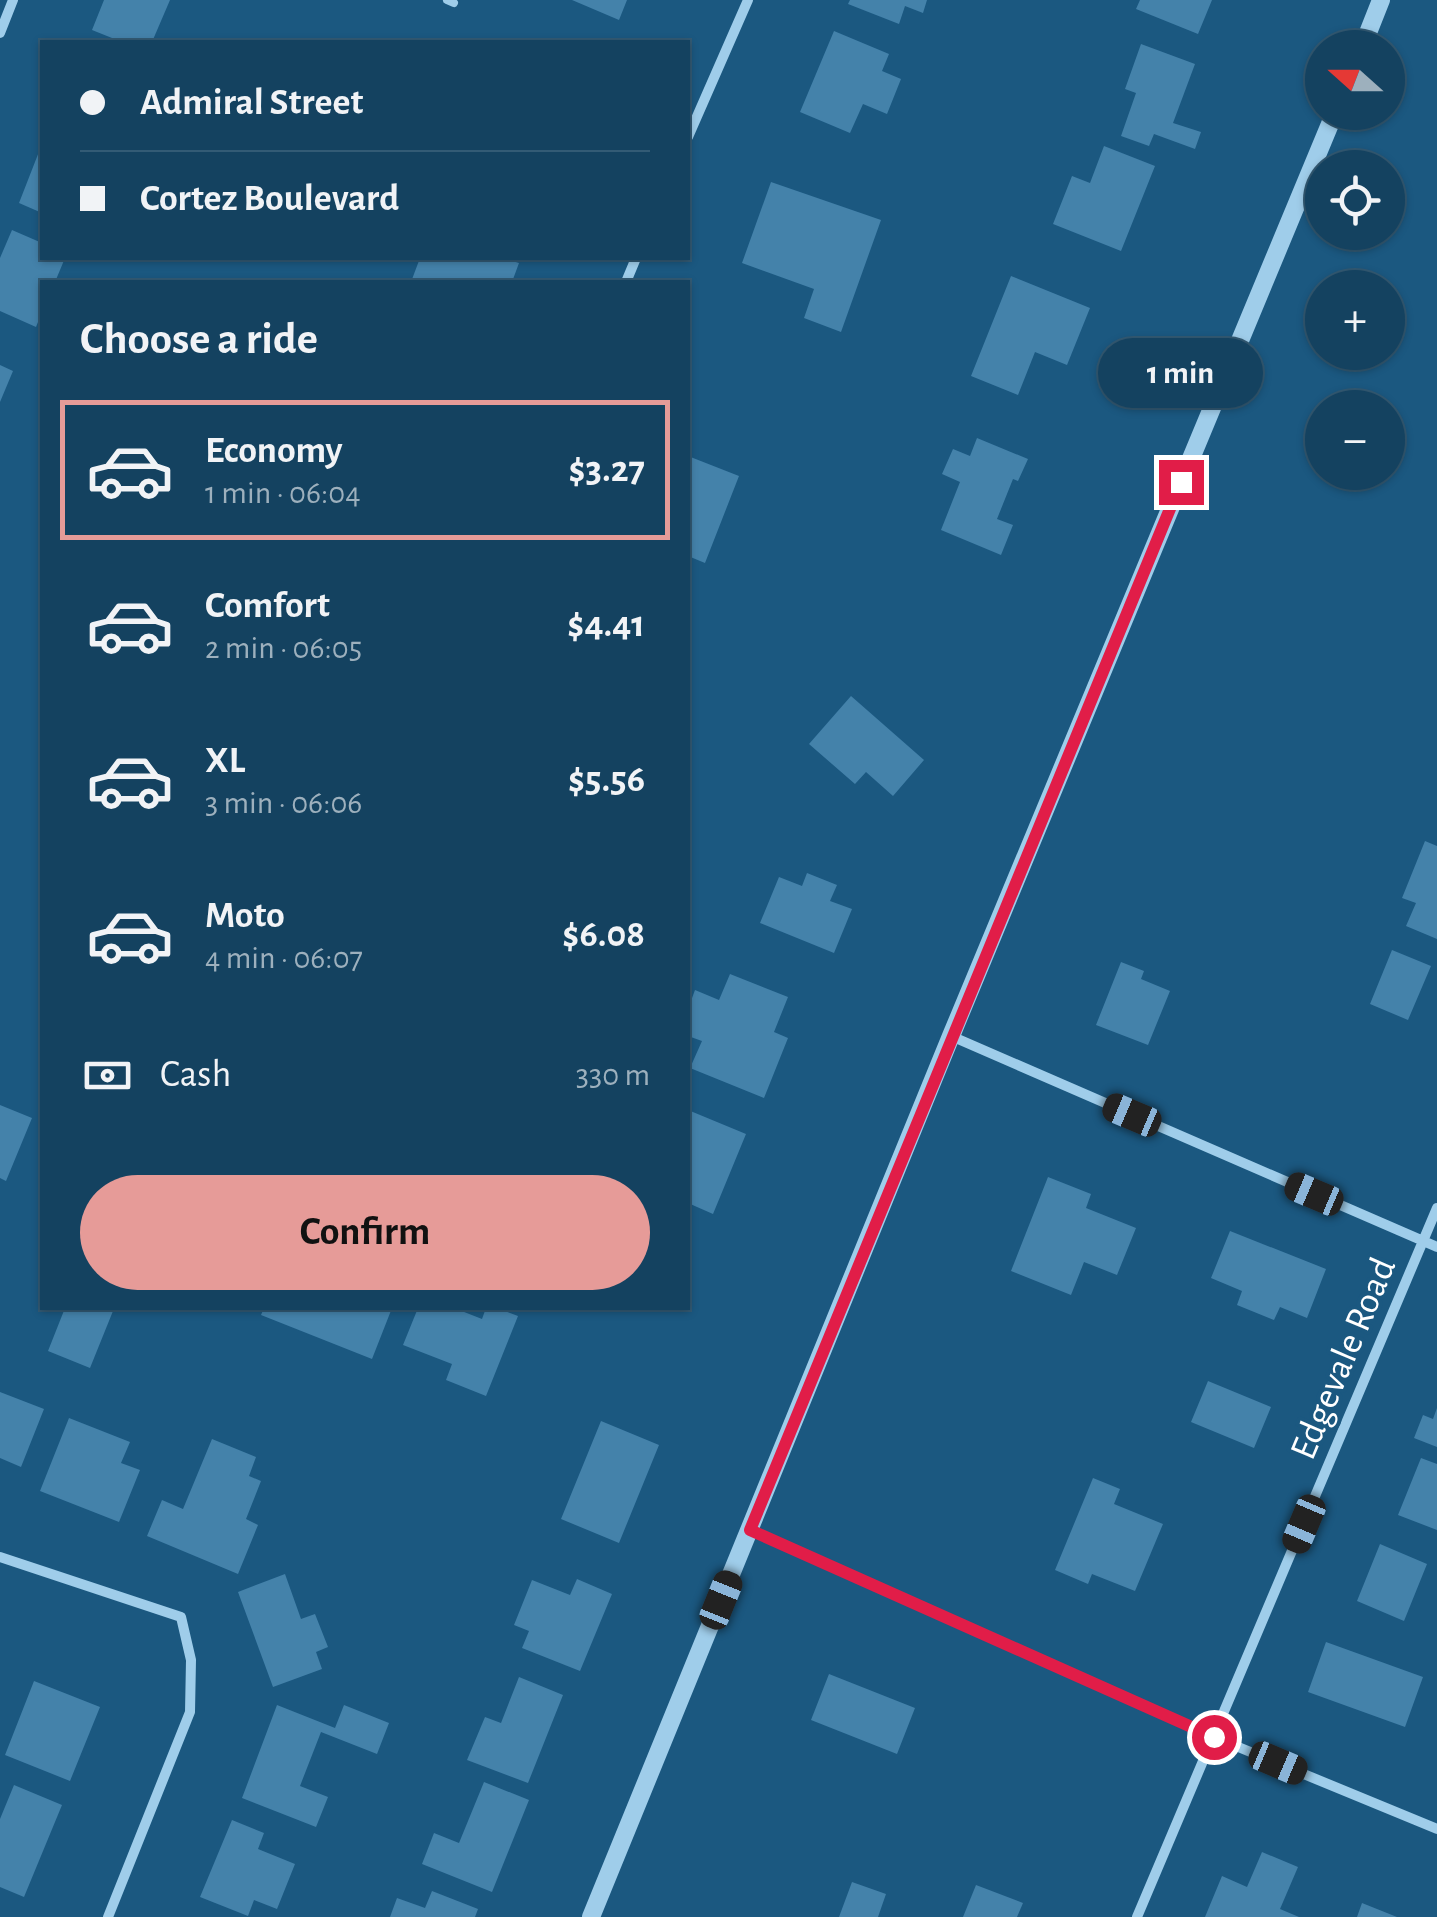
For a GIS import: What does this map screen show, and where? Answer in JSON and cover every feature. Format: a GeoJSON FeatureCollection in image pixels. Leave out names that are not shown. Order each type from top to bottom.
{"type":"FeatureCollection","features":[{"type":"Feature","properties":{"kind":"street"},"geometry":{"type":"LineString","coordinates":[[0,33],[14,0]]}},
{"type":"Feature","properties":{"kind":"street"},"geometry":{"type":"LineString","coordinates":[[690,132],[748,0]]}},
{"type":"Feature","properties":{"kind":"street"},"geometry":{"type":"LineString","coordinates":[[1370,30],[1382,0]]}},
{"type":"Feature","properties":{"kind":"street"},"geometry":{"type":"LineString","coordinates":[[592,1917],[951,1036],[1328,130]]}},
{"type":"Feature","properties":{"kind":"street"},"geometry":{"type":"LineString","coordinates":[[951,1036],[1437,1247]]}},
{"type":"Feature","properties":{"kind":"street","name":"Edgevale Road"},"geometry":{"type":"LineString","coordinates":[[1137,1917],[1437,1208]]}},
{"type":"Feature","properties":{"kind":"street"},"geometry":{"type":"LineString","coordinates":[[750,1530],[1214,1737],[1437,1829]]}},
{"type":"Feature","properties":{"kind":"street"},"geometry":{"type":"LineString","coordinates":[[0,1557],[181,1616],[191,1660],[190,1712],[108,1917]]}},
{"type":"Feature","properties":{"kind":"building"},"geometry":{"type":"Polygon","coordinates":[[[104,0],[170,0],[153,40],[117,40],[92,30],[104,0]]]}},
{"type":"Feature","properties":{"kind":"building"},"geometry":{"type":"Polygon","coordinates":[[[572,0],[627,0],[619,20],[572,0]]]}},
{"type":"Feature","properties":{"kind":"building"},"geometry":{"type":"Polygon","coordinates":[[[850,0],[927,0],[923,13],[905,6],[899,24],[848,4],[850,0]]]}},
{"type":"Feature","properties":{"kind":"building"},"geometry":{"type":"Polygon","coordinates":[[[1140,0],[1212,0],[1198,34],[1136,9],[1140,0]]]}},
{"type":"Feature","properties":{"kind":"building"},"geometry":{"type":"Polygon","coordinates":[[[834,31],[889,54],[882,71],[901,79],[887,114],[863,104],[850,133],[800,112],[834,31]]]}},
{"type":"Feature","properties":{"kind":"building"},"geometry":{"type":"Polygon","coordinates":[[[1141,44],[1195,64],[1173,123],[1201,132],[1195,149],[1154,134],[1149,146],[1121,136],[1136,93],[1125,89],[1141,44]]]}},
{"type":"Feature","properties":{"kind":"building"},"geometry":{"type":"Polygon","coordinates":[[[1104,146],[1155,166],[1121,251],[1053,224],[1072,176],[1090,183],[1104,146]]]}},
{"type":"Feature","properties":{"kind":"building"},"geometry":{"type":"Polygon","coordinates":[[[40,149],[40,212],[19,203],[40,149]]]}},
{"type":"Feature","properties":{"kind":"building"},"geometry":{"type":"Polygon","coordinates":[[[771,182],[881,220],[841,332],[804,318],[814,289],[742,263],[771,182]]]}},
{"type":"Feature","properties":{"kind":"building"},"geometry":{"type":"Polygon","coordinates":[[[12,230],[40,242],[40,260],[64,260],[56,280],[40,280],[40,317],[36,327],[0,311],[0,258],[12,230]]]}},
{"type":"Feature","properties":{"kind":"building"},"geometry":{"type":"Polygon","coordinates":[[[419,260],[519,263],[513,280],[412,280],[419,260]]]}},
{"type":"Feature","properties":{"kind":"building"},"geometry":{"type":"Polygon","coordinates":[[[1011,276],[1090,308],[1067,365],[1035,352],[1018,395],[971,376],[1011,276]]]}},
{"type":"Feature","properties":{"kind":"building"},"geometry":{"type":"Polygon","coordinates":[[[0,365],[13,371],[0,402],[0,365]]]}},
{"type":"Feature","properties":{"kind":"building"},"geometry":{"type":"Polygon","coordinates":[[[977,438],[1028,459],[1018,481],[1013,479],[997,519],[1013,525],[1001,555],[941,530],[960,482],[942,474],[953,449],[970,456],[977,438]]]}},
{"type":"Feature","properties":{"kind":"building"},"geometry":{"type":"Polygon","coordinates":[[[690,457],[739,476],[705,563],[690,557],[690,457]]]}},
{"type":"Feature","properties":{"kind":"building"},"geometry":{"type":"Polygon","coordinates":[[[851,696],[924,760],[893,796],[866,772],[855,784],[809,744],[851,696]]]}},
{"type":"Feature","properties":{"kind":"building"},"geometry":{"type":"Polygon","coordinates":[[[1425,841],[1437,846],[1437,939],[1406,926],[1416,903],[1402,898],[1425,841]]]}},
{"type":"Feature","properties":{"kind":"building"},"geometry":{"type":"Polygon","coordinates":[[[807,873],[837,885],[830,901],[852,909],[834,953],[760,923],[779,877],[802,886],[807,873]]]}},
{"type":"Feature","properties":{"kind":"building"},"geometry":{"type":"Polygon","coordinates":[[[1392,950],[1431,966],[1408,1020],[1370,1004],[1392,950]]]}},
{"type":"Feature","properties":{"kind":"building"},"geometry":{"type":"Polygon","coordinates":[[[1121,962],[1144,971],[1141,979],[1170,991],[1148,1045],[1096,1025],[1121,962]]]}},
{"type":"Feature","properties":{"kind":"building"},"geometry":{"type":"Polygon","coordinates":[[[730,974],[788,997],[774,1032],[788,1038],[764,1098],[690,1068],[702,1041],[690,1037],[690,1004],[695,990],[719,1000],[730,974]]]}},
{"type":"Feature","properties":{"kind":"building"},"geometry":{"type":"Polygon","coordinates":[[[0,1105],[32,1118],[6,1181],[0,1178],[0,1105]]]}},
{"type":"Feature","properties":{"kind":"building"},"geometry":{"type":"Polygon","coordinates":[[[690,1111],[746,1134],[713,1214],[690,1204],[690,1111]]]}},
{"type":"Feature","properties":{"kind":"building"},"geometry":{"type":"Polygon","coordinates":[[[1048,1177],[1091,1194],[1086,1208],[1136,1228],[1117,1275],[1084,1262],[1071,1295],[1011,1271],[1048,1177]]]}},
{"type":"Feature","properties":{"kind":"building"},"geometry":{"type":"Polygon","coordinates":[[[1230,1231],[1326,1269],[1307,1318],[1280,1307],[1274,1320],[1237,1305],[1242,1291],[1211,1278],[1230,1231]]]}},
{"type":"Feature","properties":{"kind":"building"},"geometry":{"type":"Polygon","coordinates":[[[64,1310],[113,1311],[90,1368],[48,1351],[64,1310]]]}},
{"type":"Feature","properties":{"kind":"building"},"geometry":{"type":"Polygon","coordinates":[[[263,1310],[391,1310],[372,1359],[261,1315],[263,1310]]]}},
{"type":"Feature","properties":{"kind":"building"},"geometry":{"type":"Polygon","coordinates":[[[417,1310],[459,1310],[482,1319],[485,1310],[502,1310],[518,1316],[486,1396],[446,1380],[452,1364],[403,1345],[417,1310]]]}},
{"type":"Feature","properties":{"kind":"building"},"geometry":{"type":"Polygon","coordinates":[[[1208,1381],[1271,1407],[1254,1448],[1191,1422],[1208,1381]]]}},
{"type":"Feature","properties":{"kind":"building"},"geometry":{"type":"Polygon","coordinates":[[[0,1392],[44,1409],[21,1467],[0,1458],[0,1392]]]}},
{"type":"Feature","properties":{"kind":"building"},"geometry":{"type":"Polygon","coordinates":[[[1437,1408],[1437,1447],[1414,1438],[1423,1415],[1433,1419],[1437,1408]]]}},
{"type":"Feature","properties":{"kind":"building"},"geometry":{"type":"Polygon","coordinates":[[[69,1418],[130,1442],[121,1463],[140,1470],[119,1522],[40,1491],[69,1418]]]}},
{"type":"Feature","properties":{"kind":"building"},"geometry":{"type":"Polygon","coordinates":[[[601,1421],[659,1445],[619,1543],[561,1519],[601,1421]]]}},
{"type":"Feature","properties":{"kind":"building"},"geometry":{"type":"Polygon","coordinates":[[[212,1439],[256,1457],[249,1476],[261,1481],[246,1519],[258,1525],[238,1574],[147,1536],[162,1500],[183,1509],[212,1439]]]}},
{"type":"Feature","properties":{"kind":"building"},"geometry":{"type":"Polygon","coordinates":[[[1421,1458],[1437,1464],[1437,1530],[1398,1515],[1421,1458]]]}},
{"type":"Feature","properties":{"kind":"building"},"geometry":{"type":"Polygon","coordinates":[[[1093,1478],[1120,1489],[1114,1504],[1163,1524],[1135,1591],[1092,1574],[1088,1584],[1055,1570],[1093,1478]]]}},
{"type":"Feature","properties":{"kind":"building"},"geometry":{"type":"Polygon","coordinates":[[[1380,1544],[1427,1564],[1404,1621],[1357,1601],[1380,1544]]]}},
{"type":"Feature","properties":{"kind":"building"},"geometry":{"type":"Polygon","coordinates":[[[285,1574],[301,1619],[315,1614],[328,1647],[316,1652],[322,1669],[273,1687],[238,1592],[285,1574]]]}},
{"type":"Feature","properties":{"kind":"building"},"geometry":{"type":"Polygon","coordinates":[[[577,1579],[612,1594],[580,1671],[522,1648],[529,1631],[514,1625],[532,1580],[570,1595],[577,1579]]]}},
{"type":"Feature","properties":{"kind":"building"},"geometry":{"type":"Polygon","coordinates":[[[1326,1642],[1423,1677],[1405,1727],[1308,1692],[1326,1642]]]}},
{"type":"Feature","properties":{"kind":"building"},"geometry":{"type":"Polygon","coordinates":[[[829,1674],[915,1708],[897,1754],[811,1720],[829,1674]]]}},
{"type":"Feature","properties":{"kind":"building"},"geometry":{"type":"Polygon","coordinates":[[[519,1677],[563,1695],[528,1783],[467,1760],[485,1717],[501,1723],[519,1677]]]}},
{"type":"Feature","properties":{"kind":"building"},"geometry":{"type":"Polygon","coordinates":[[[34,1681],[100,1707],[70,1781],[5,1755],[34,1681]]]}},
{"type":"Feature","properties":{"kind":"building"},"geometry":{"type":"Polygon","coordinates":[[[277,1705],[335,1728],[344,1705],[389,1723],[377,1754],[321,1732],[300,1786],[328,1797],[316,1827],[242,1798],[277,1705]]]}},
{"type":"Feature","properties":{"kind":"building"},"geometry":{"type":"Polygon","coordinates":[[[484,1782],[529,1800],[492,1892],[422,1864],[434,1833],[459,1843],[484,1782]]]}},
{"type":"Feature","properties":{"kind":"building"},"geometry":{"type":"Polygon","coordinates":[[[14,1785],[62,1805],[24,1897],[0,1887],[0,1819],[14,1785]]]}},
{"type":"Feature","properties":{"kind":"building"},"geometry":{"type":"Polygon","coordinates":[[[232,1820],[264,1833],[258,1849],[295,1864],[277,1909],[254,1900],[248,1916],[200,1897],[232,1820]]]}},
{"type":"Feature","properties":{"kind":"building"},"geometry":{"type":"Polygon","coordinates":[[[1262,1852],[1298,1867],[1280,1909],[1299,1917],[1205,1917],[1222,1876],[1247,1887],[1262,1852]]]}},
{"type":"Feature","properties":{"kind":"building"},"geometry":{"type":"Polygon","coordinates":[[[852,1882],[886,1894],[878,1917],[839,1917],[852,1882]]]}},
{"type":"Feature","properties":{"kind":"building"},"geometry":{"type":"Polygon","coordinates":[[[976,1885],[1023,1903],[1017,1917],[963,1917],[976,1885]]]}},
{"type":"Feature","properties":{"kind":"building"},"geometry":{"type":"Polygon","coordinates":[[[432,1891],[478,1909],[475,1917],[390,1917],[397,1898],[425,1908],[432,1891]]]}},
{"type":"Feature","properties":{"kind":"building"},"geometry":{"type":"Polygon","coordinates":[[[1362,1903],[1397,1917],[1357,1917],[1362,1903]]]}},
{"type":"Feature","properties":{"kind":"route"},"geometry":{"type":"LineString","coordinates":[[1181,482],[750,1530],[1214,1737]]}}]}
